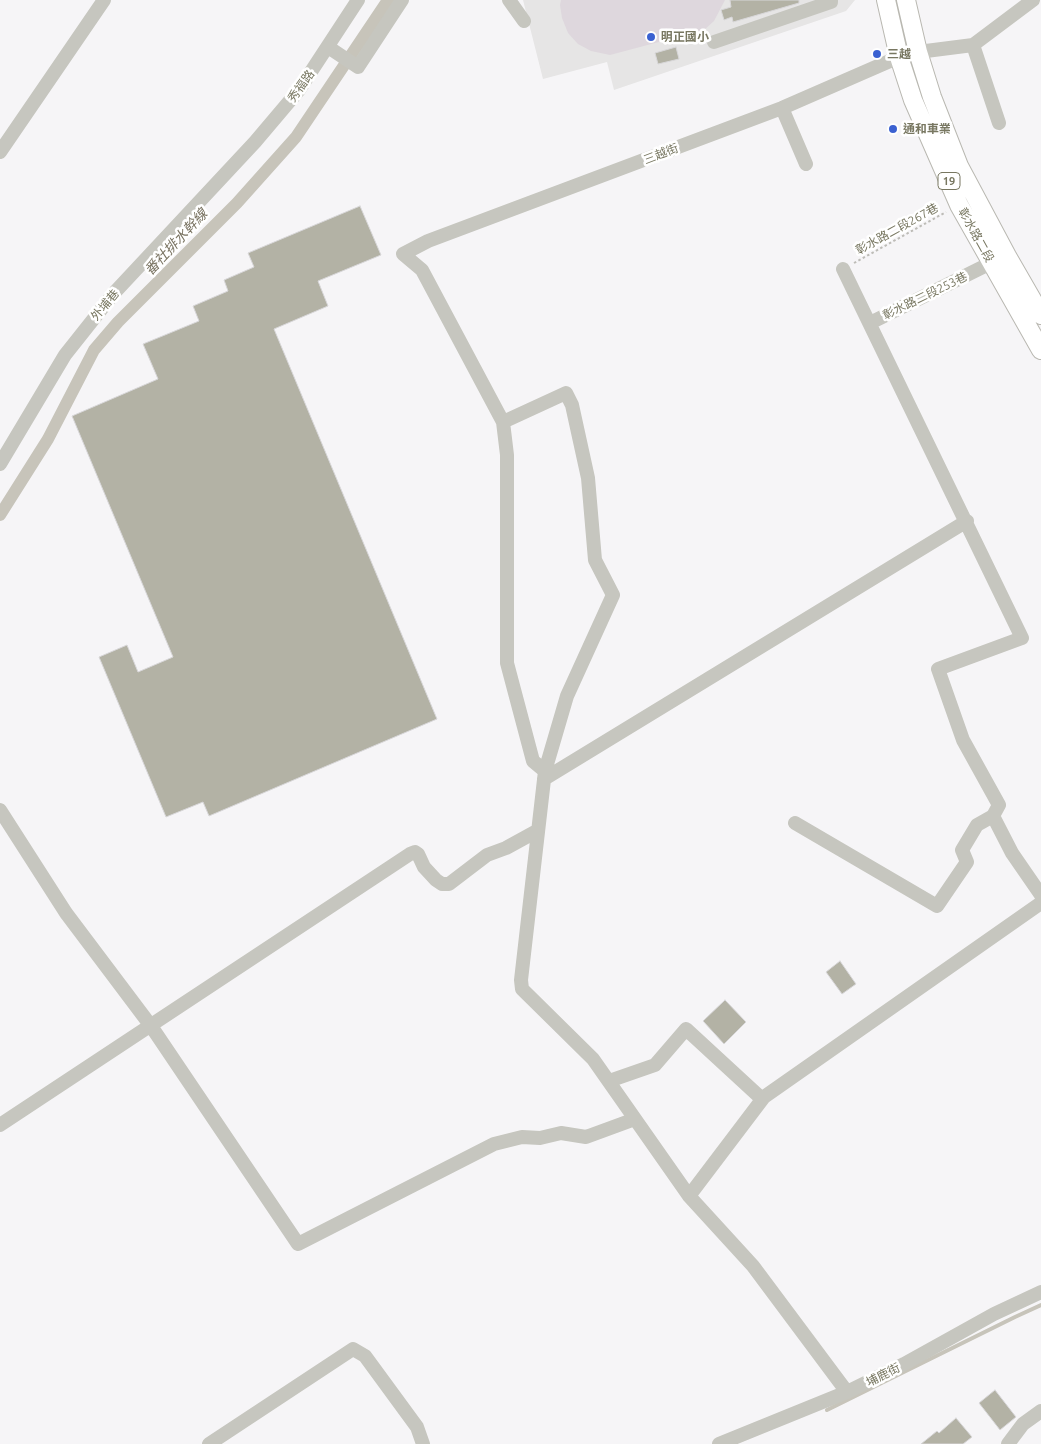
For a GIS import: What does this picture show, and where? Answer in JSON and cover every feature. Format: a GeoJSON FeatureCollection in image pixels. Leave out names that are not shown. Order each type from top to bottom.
{"type":"FeatureCollection","features":[{"type":"Feature","properties":{"kind":"main road","name":"彰水路二段"},"geometry":{"type":"LineString","coordinates":[[886,0],[899,58],[913,100],[959,205],[1041,315]]}},
{"type":"Feature","properties":{"kind":"main road","name":"彰水路二段"},"geometry":{"type":"LineString","coordinates":[[906,0],[918,52],[932,97],[999,260],[1041,350]]}},
{"type":"Feature","properties":{"kind":"street"},"geometry":{"type":"LineString","coordinates":[[0,152],[104,0]]}},
{"type":"Feature","properties":{"kind":"street","name":"秀福路"},"geometry":{"type":"LineString","coordinates":[[234,165],[299,90],[358,0]]}},
{"type":"Feature","properties":{"kind":"street"},"geometry":{"type":"LineString","coordinates":[[328,47],[358,67],[402,0]]}},
{"type":"Feature","properties":{"kind":"street"},"geometry":{"type":"LineString","coordinates":[[509,0],[524,21]]}},
{"type":"Feature","properties":{"kind":"street"},"geometry":{"type":"LineString","coordinates":[[714,42],[831,2],[831,0]]}},
{"type":"Feature","properties":{"kind":"street"},"geometry":{"type":"LineString","coordinates":[[999,123],[974,45],[1033,0]]}},
{"type":"Feature","properties":{"kind":"street","name":"三越街"},"geometry":{"type":"LineString","coordinates":[[502,422],[422,270],[403,254],[428,241],[782,108],[899,58],[918,52],[974,45]]}},
{"type":"Feature","properties":{"kind":"street"},"geometry":{"type":"LineString","coordinates":[[782,108],[806,164]]}},
{"type":"Feature","properties":{"kind":"street","name":"外埔巷"},"geometry":{"type":"LineString","coordinates":[[0,464],[65,354],[115,292],[234,165]]}},
{"type":"Feature","properties":{"kind":"street","name":"彰水路二段253巷"},"geometry":{"type":"LineString","coordinates":[[870,322],[999,260]]}},
{"type":"Feature","properties":{"kind":"street"},"geometry":{"type":"LineString","coordinates":[[795,823],[937,906],[967,862],[962,850],[977,825],[994,816],[1000,805],[963,740],[938,669],[1022,638],[967,521],[843,269]]}},
{"type":"Feature","properties":{"kind":"street"},"geometry":{"type":"LineString","coordinates":[[544,775],[533,761],[507,663],[507,455],[502,422],[566,393],[572,405],[588,478],[595,560],[613,595],[567,696],[544,775],[521,980],[522,989],[593,1059],[689,1196],[753,1266],[848,1392]]}},
{"type":"Feature","properties":{"kind":"street"},"geometry":{"type":"LineString","coordinates":[[544,775],[967,521]]}},
{"type":"Feature","properties":{"kind":"street"},"geometry":{"type":"LineString","coordinates":[[0,810],[66,913],[151,1026],[298,1244],[494,1144],[522,1137],[540,1138],[561,1133],[586,1137],[635,1119]]}},
{"type":"Feature","properties":{"kind":"street"},"geometry":{"type":"LineString","coordinates":[[994,816],[1012,852],[1041,895]]}},
{"type":"Feature","properties":{"kind":"street"},"geometry":{"type":"LineString","coordinates":[[0,1125],[410,854],[415,852],[418,854],[424,867],[436,880],[442,884],[449,884],[487,855],[506,848],[538,831]]}},
{"type":"Feature","properties":{"kind":"street"},"geometry":{"type":"LineString","coordinates":[[689,1196],[762,1099],[1041,903]]}},
{"type":"Feature","properties":{"kind":"street"},"geometry":{"type":"LineString","coordinates":[[609,1081],[655,1065],[686,1029],[762,1099]]}},
{"type":"Feature","properties":{"kind":"street","name":"埔鹿街"},"geometry":{"type":"LineString","coordinates":[[719,1444],[848,1392],[904,1364],[994,1314],[1041,1292]]}},
{"type":"Feature","properties":{"kind":"street"},"geometry":{"type":"LineString","coordinates":[[209,1444],[354,1349],[365,1356],[417,1427],[422,1444]]}},
{"type":"Feature","properties":{"kind":"street"},"geometry":{"type":"LineString","coordinates":[[1008,1444],[1022,1424],[1041,1411]]}},
{"type":"Feature","properties":{"kind":"path","name":"彰水路二段267巷"},"geometry":{"type":"LineString","coordinates":[[843,269],[959,205]]}},
{"type":"Feature","properties":{"kind":"shaded area","name":"明正國小"},"geometry":{"type":"Polygon","coordinates":[[[523,0],[855,0],[846,11],[614,90],[607,62],[543,79],[523,0]]]}},
{"type":"Feature","properties":{"kind":"shaded area"},"geometry":{"type":"Polygon","coordinates":[[[561,0],[725,0],[714,21],[704,30],[610,55],[591,51],[578,44],[568,33],[562,18],[561,0]]]}},
{"type":"Feature","properties":{"kind":"building"},"geometry":{"type":"Polygon","coordinates":[[[730,0],[799,0],[799,3],[733,22],[732,17],[724,20],[721,10],[731,7],[730,0]]]}},
{"type":"Feature","properties":{"kind":"building"},"geometry":{"type":"Polygon","coordinates":[[[676,47],[679,59],[658,64],[655,53],[676,47]]]}},
{"type":"Feature","properties":{"kind":"building"},"geometry":{"type":"Polygon","coordinates":[[[360,206],[381,255],[318,281],[328,306],[274,329],[437,719],[209,816],[203,802],[166,817],[99,657],[127,645],[138,672],[173,657],[72,416],[158,379],[143,344],[199,321],[193,306],[228,291],[224,280],[254,267],[248,253],[360,206]]]}},
{"type":"Feature","properties":{"kind":"building"},"geometry":{"type":"Polygon","coordinates":[[[840,961],[856,984],[842,994],[826,972],[840,961]]]}},
{"type":"Feature","properties":{"kind":"building"},"geometry":{"type":"Polygon","coordinates":[[[725,1000],[746,1022],[724,1044],[703,1021],[725,1000]]]}},
{"type":"Feature","properties":{"kind":"building"},"geometry":{"type":"Polygon","coordinates":[[[995,1390],[1016,1417],[1000,1430],[979,1403],[995,1390]]]}},
{"type":"Feature","properties":{"kind":"building"},"geometry":{"type":"Polygon","coordinates":[[[956,1418],[972,1437],[963,1444],[921,1444],[937,1431],[939,1433],[956,1418]]]}},
{"type":"Feature","properties":{"kind":"waterway","name":"番社排水幹線"},"geometry":{"type":"LineString","coordinates":[[0,515],[48,439],[94,350],[118,322],[237,203],[296,137],[388,0]]}},
{"type":"Feature","properties":{"kind":"waterway"},"geometry":{"type":"LineString","coordinates":[[827,1410],[1041,1305]]}},
{"type":"Feature","properties":{"kind":"place","name":"明正國小"},"geometry":{"type":"Point","coordinates":[651,37]}},
{"type":"Feature","properties":{"kind":"place","name":"三越"},"geometry":{"type":"Point","coordinates":[877,54]}},
{"type":"Feature","properties":{"kind":"place","name":"通和車業"},"geometry":{"type":"Point","coordinates":[893,129]}}]}
